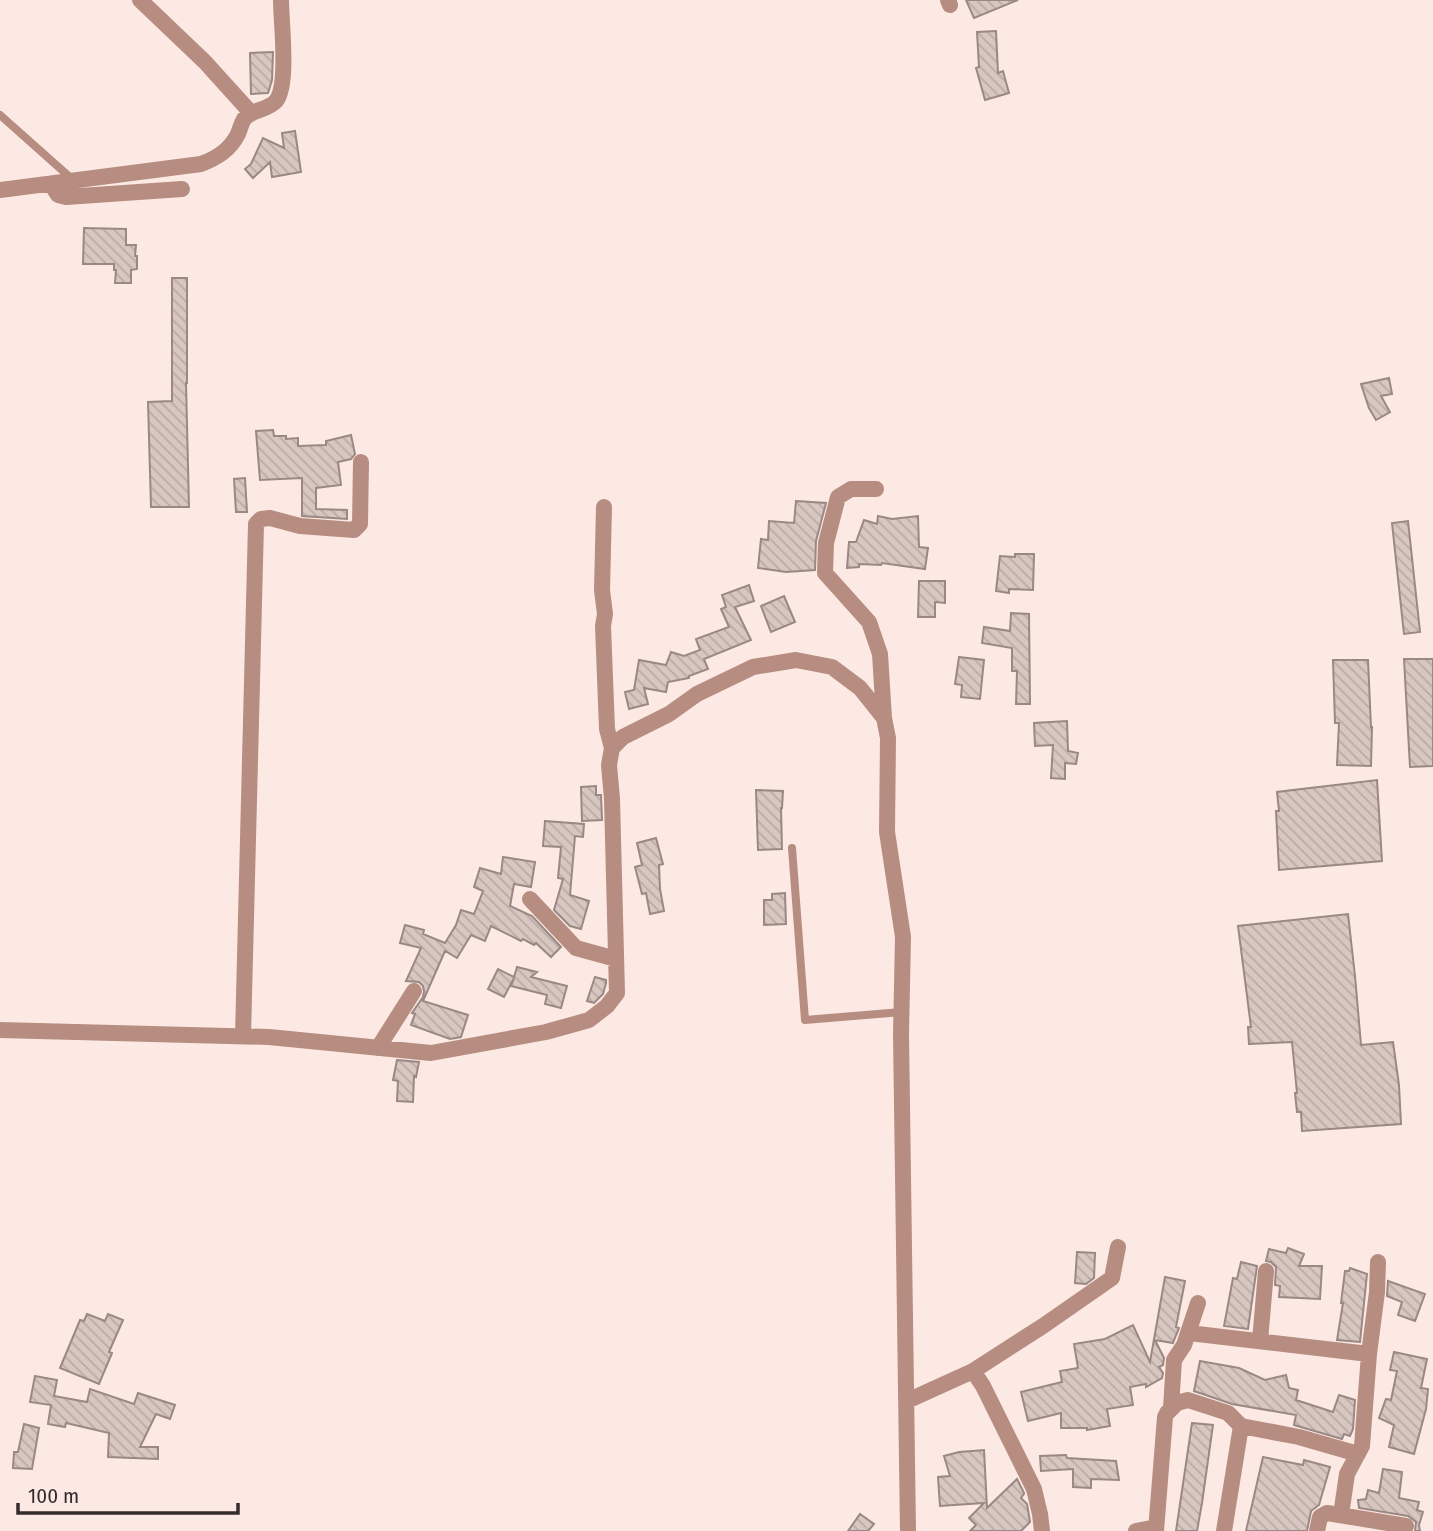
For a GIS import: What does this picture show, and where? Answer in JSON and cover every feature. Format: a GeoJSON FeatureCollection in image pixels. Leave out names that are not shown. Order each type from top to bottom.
{"type":"FeatureCollection","features":[{"type":"Feature","properties":{"kind":"street"},"geometry":{"type":"LineString","coordinates":[[140,0],[205,62],[251,113]]}},
{"type":"Feature","properties":{"kind":"street"},"geometry":{"type":"LineString","coordinates":[[0,190],[210,161],[226,150],[238,135],[243,121],[251,113],[269,107],[279,96],[282,89],[281,0]]}},
{"type":"Feature","properties":{"kind":"street"},"geometry":{"type":"LineString","coordinates":[[51,184],[58,195],[66,197],[182,189]]}},
{"type":"Feature","properties":{"kind":"street"},"geometry":{"type":"LineString","coordinates":[[243,1036],[256,524],[261,519],[270,517],[300,526],[354,530],[360,524],[360,462]]}},
{"type":"Feature","properties":{"kind":"street"},"geometry":{"type":"LineString","coordinates":[[876,489],[851,489],[838,497],[825,543],[825,573],[869,622],[880,654],[888,738],[887,832],[903,937],[908,1531]]}},
{"type":"Feature","properties":{"kind":"street"},"geometry":{"type":"LineString","coordinates":[[0,1030],[269,1037],[430,1053],[589,1020],[607,1006],[617,993],[609,765],[612,748],[607,729],[603,626],[606,614],[602,590],[604,507]]}},
{"type":"Feature","properties":{"kind":"street"},"geometry":{"type":"LineString","coordinates":[[612,748],[623,737],[669,715],[697,694],[754,667],[796,660],[832,667],[860,688],[884,718]]}},
{"type":"Feature","properties":{"kind":"street"},"geometry":{"type":"LineString","coordinates":[[530,899],[576,948],[616,959]]}},
{"type":"Feature","properties":{"kind":"street"},"geometry":{"type":"LineString","coordinates":[[377,1048],[414,991]]}},
{"type":"Feature","properties":{"kind":"street"},"geometry":{"type":"LineString","coordinates":[[907,1401],[973,1371],[1112,1278],[1118,1247]]}},
{"type":"Feature","properties":{"kind":"street"},"geometry":{"type":"LineString","coordinates":[[1341,1515],[1348,1474],[1362,1446],[1378,1262]]}},
{"type":"Feature","properties":{"kind":"street"},"geometry":{"type":"LineString","coordinates":[[1260,1341],[1266,1271]]}},
{"type":"Feature","properties":{"kind":"street"},"geometry":{"type":"LineString","coordinates":[[1171,1408],[1174,1360],[1184,1345],[1198,1303]]}},
{"type":"Feature","properties":{"kind":"street"},"geometry":{"type":"LineString","coordinates":[[1189,1333],[1369,1354]]}},
{"type":"Feature","properties":{"kind":"street"},"geometry":{"type":"LineString","coordinates":[[973,1371],[1034,1489],[1042,1531]]}},
{"type":"Feature","properties":{"kind":"street"},"geometry":{"type":"LineString","coordinates":[[1136,1531],[1156,1529],[1165,1417],[1171,1408],[1181,1401],[1188,1400],[1228,1413],[1241,1426],[1298,1437],[1359,1454]]}},
{"type":"Feature","properties":{"kind":"street"},"geometry":{"type":"LineString","coordinates":[[1224,1531],[1241,1426]]}},
{"type":"Feature","properties":{"kind":"street"},"geometry":{"type":"LineString","coordinates":[[1317,1531],[1318,1520],[1327,1513],[1399,1528]]}},
{"type":"Feature","properties":{"kind":"lane"},"geometry":{"type":"LineString","coordinates":[[0,115],[74,181]]}},
{"type":"Feature","properties":{"kind":"lane"},"geometry":{"type":"LineString","coordinates":[[792,848],[805,1020],[902,1012]]}},
{"type":"Feature","properties":{"kind":"building"},"geometry":{"type":"Polygon","coordinates":[[[966,0],[1018,0],[974,18],[966,0]]]}},
{"type":"Feature","properties":{"kind":"building"},"geometry":{"type":"Polygon","coordinates":[[[996,31],[998,73],[1003,71],[1009,93],[985,100],[976,68],[979,67],[977,32],[996,31]]]}},
{"type":"Feature","properties":{"kind":"building"},"geometry":{"type":"Polygon","coordinates":[[[273,52],[272,80],[268,93],[251,94],[250,53],[273,52]]]}},
{"type":"Feature","properties":{"kind":"building"},"geometry":{"type":"Polygon","coordinates":[[[295,131],[301,172],[272,177],[270,162],[253,178],[245,169],[251,164],[263,138],[284,148],[282,133],[295,131]]]}},
{"type":"Feature","properties":{"kind":"building"},"geometry":{"type":"Polygon","coordinates":[[[84,228],[126,229],[126,245],[136,245],[137,269],[131,270],[131,283],[115,283],[114,264],[83,264],[84,228]]]}},
{"type":"Feature","properties":{"kind":"building"},"geometry":{"type":"Polygon","coordinates":[[[172,278],[187,278],[189,507],[151,507],[148,402],[172,401],[172,278]]]}},
{"type":"Feature","properties":{"kind":"building"},"geometry":{"type":"Polygon","coordinates":[[[1389,378],[1392,394],[1381,396],[1390,412],[1376,420],[1361,384],[1389,378]]]}},
{"type":"Feature","properties":{"kind":"building"},"geometry":{"type":"Polygon","coordinates":[[[273,430],[274,436],[298,438],[298,446],[326,445],[326,441],[351,435],[355,454],[351,459],[338,462],[341,485],[316,488],[316,509],[347,510],[347,519],[302,516],[302,478],[260,480],[256,431],[273,430]]]}},
{"type":"Feature","properties":{"kind":"building"},"geometry":{"type":"Polygon","coordinates":[[[245,478],[247,512],[236,512],[234,479],[245,478]]]}},
{"type":"Feature","properties":{"kind":"building"},"geometry":{"type":"Polygon","coordinates":[[[796,501],[826,503],[816,541],[815,570],[786,572],[758,568],[761,539],[768,540],[769,521],[794,523],[796,501]]]}},
{"type":"Feature","properties":{"kind":"building"},"geometry":{"type":"Polygon","coordinates":[[[878,516],[892,519],[918,516],[919,547],[928,548],[925,569],[882,563],[859,564],[859,567],[847,568],[849,542],[856,542],[864,520],[877,524],[878,516]]]}},
{"type":"Feature","properties":{"kind":"building"},"geometry":{"type":"Polygon","coordinates":[[[1408,521],[1420,632],[1404,634],[1392,523],[1408,521]]]}},
{"type":"Feature","properties":{"kind":"building"},"geometry":{"type":"Polygon","coordinates":[[[1015,554],[1034,554],[1033,590],[1009,589],[1009,593],[996,591],[1000,556],[1015,557],[1015,554]]]}},
{"type":"Feature","properties":{"kind":"building"},"geometry":{"type":"Polygon","coordinates":[[[919,581],[945,581],[945,603],[935,602],[935,617],[918,617],[919,581]]]}},
{"type":"Feature","properties":{"kind":"building"},"geometry":{"type":"Polygon","coordinates":[[[749,585],[754,601],[735,607],[751,640],[704,659],[708,669],[689,678],[668,682],[666,692],[644,688],[648,704],[629,709],[625,692],[634,690],[639,660],[666,665],[671,652],[684,656],[700,650],[696,639],[729,627],[721,609],[726,607],[722,595],[749,585]]]}},
{"type":"Feature","properties":{"kind":"building"},"geometry":{"type":"Polygon","coordinates":[[[784,596],[795,622],[771,632],[761,606],[784,596]]]}},
{"type":"Feature","properties":{"kind":"building"},"geometry":{"type":"Polygon","coordinates":[[[1011,613],[1029,614],[1030,704],[1016,704],[1017,671],[1012,671],[1012,648],[982,643],[984,627],[1010,631],[1011,613]]]}},
{"type":"Feature","properties":{"kind":"building"},"geometry":{"type":"Polygon","coordinates":[[[959,657],[984,660],[980,699],[961,697],[962,685],[955,684],[959,657]]]}},
{"type":"Feature","properties":{"kind":"building"},"geometry":{"type":"Polygon","coordinates":[[[1404,659],[1433,659],[1433,766],[1410,767],[1404,659]]]}},
{"type":"Feature","properties":{"kind":"building"},"geometry":{"type":"Polygon","coordinates":[[[1333,660],[1368,660],[1372,727],[1371,766],[1337,765],[1339,723],[1335,723],[1333,660]]]}},
{"type":"Feature","properties":{"kind":"building"},"geometry":{"type":"Polygon","coordinates":[[[1067,721],[1068,751],[1078,753],[1076,764],[1065,763],[1065,779],[1051,778],[1053,745],[1035,746],[1034,723],[1067,721]]]}},
{"type":"Feature","properties":{"kind":"building"},"geometry":{"type":"Polygon","coordinates":[[[1377,780],[1382,861],[1279,870],[1277,792],[1377,780]]]}},
{"type":"Feature","properties":{"kind":"building"},"geometry":{"type":"Polygon","coordinates":[[[596,786],[596,795],[601,795],[602,820],[582,821],[581,787],[596,786]]]}},
{"type":"Feature","properties":{"kind":"building"},"geometry":{"type":"Polygon","coordinates":[[[756,790],[783,791],[782,849],[758,850],[756,790]]]}},
{"type":"Feature","properties":{"kind":"building"},"geometry":{"type":"Polygon","coordinates":[[[545,821],[584,824],[583,837],[575,836],[570,895],[589,901],[581,929],[570,926],[554,910],[563,879],[558,878],[561,847],[543,846],[545,821]]]}},
{"type":"Feature","properties":{"kind":"building"},"geometry":{"type":"Polygon","coordinates":[[[656,838],[663,864],[659,865],[664,911],[650,914],[646,893],[642,894],[635,867],[642,865],[637,843],[656,838]]]}},
{"type":"Feature","properties":{"kind":"building"},"geometry":{"type":"Polygon","coordinates":[[[503,857],[535,862],[531,887],[514,884],[510,906],[532,916],[561,947],[551,957],[536,943],[534,945],[523,939],[521,941],[491,926],[485,941],[471,935],[457,958],[445,951],[423,1001],[468,1015],[461,1037],[450,1039],[411,1025],[415,1014],[412,1013],[424,991],[419,982],[406,981],[421,948],[400,943],[405,925],[424,930],[423,934],[445,943],[461,910],[474,914],[483,891],[474,887],[480,868],[501,874],[503,857]]]}},
{"type":"Feature","properties":{"kind":"building"},"geometry":{"type":"Polygon","coordinates":[[[785,893],[786,924],[764,925],[764,900],[772,900],[772,894],[785,893]]]}},
{"type":"Feature","properties":{"kind":"building"},"geometry":{"type":"Polygon","coordinates":[[[1348,914],[1361,1045],[1393,1042],[1401,1124],[1302,1131],[1301,1112],[1297,1112],[1292,1042],[1249,1044],[1248,1027],[1251,1027],[1238,926],[1348,914]]]}},
{"type":"Feature","properties":{"kind":"building"},"geometry":{"type":"Polygon","coordinates":[[[517,967],[537,972],[531,977],[567,986],[561,1008],[545,1004],[547,995],[511,986],[514,978],[504,997],[488,989],[498,969],[514,977],[517,967]]]}},
{"type":"Feature","properties":{"kind":"building"},"geometry":{"type":"Polygon","coordinates":[[[595,977],[606,980],[606,983],[603,994],[594,1003],[587,1001],[595,977]]]}},
{"type":"Feature","properties":{"kind":"building"},"geometry":{"type":"Polygon","coordinates":[[[397,1060],[419,1062],[416,1077],[414,1076],[413,1102],[397,1101],[398,1081],[393,1080],[397,1060]]]}},
{"type":"Feature","properties":{"kind":"building"},"geometry":{"type":"Polygon","coordinates":[[[1288,1248],[1304,1254],[1299,1266],[1322,1266],[1320,1299],[1279,1297],[1280,1286],[1275,1285],[1276,1267],[1266,1261],[1269,1249],[1286,1253],[1288,1248]]]}},
{"type":"Feature","properties":{"kind":"building"},"geometry":{"type":"Polygon","coordinates":[[[1077,1252],[1095,1253],[1094,1278],[1086,1284],[1075,1283],[1077,1252]]]}},
{"type":"Feature","properties":{"kind":"building"},"geometry":{"type":"Polygon","coordinates":[[[1241,1262],[1257,1266],[1248,1329],[1224,1326],[1233,1278],[1237,1279],[1241,1262]]]}},
{"type":"Feature","properties":{"kind":"building"},"geometry":{"type":"Polygon","coordinates":[[[1350,1268],[1367,1274],[1360,1342],[1337,1340],[1345,1271],[1350,1268]]]}},
{"type":"Feature","properties":{"kind":"building"},"geometry":{"type":"Polygon","coordinates":[[[1165,1277],[1185,1281],[1176,1327],[1179,1328],[1173,1343],[1155,1340],[1164,1358],[1163,1365],[1159,1367],[1163,1373],[1162,1378],[1146,1387],[1146,1384],[1130,1387],[1133,1405],[1107,1409],[1110,1426],[1087,1430],[1061,1428],[1061,1413],[1028,1421],[1021,1392],[1062,1382],[1060,1371],[1078,1368],[1074,1344],[1105,1339],[1133,1325],[1150,1362],[1165,1277]]]}},
{"type":"Feature","properties":{"kind":"building"},"geometry":{"type":"Polygon","coordinates":[[[1388,1281],[1425,1294],[1415,1321],[1398,1315],[1402,1302],[1387,1296],[1388,1281]]]}},
{"type":"Feature","properties":{"kind":"building"},"geometry":{"type":"Polygon","coordinates":[[[87,1314],[105,1321],[108,1314],[123,1320],[99,1384],[60,1368],[80,1320],[84,1321],[87,1314]]]}},
{"type":"Feature","properties":{"kind":"building"},"geometry":{"type":"Polygon","coordinates":[[[1394,1352],[1427,1359],[1421,1388],[1428,1389],[1426,1409],[1414,1454],[1389,1447],[1394,1425],[1379,1418],[1386,1399],[1391,1400],[1397,1371],[1390,1370],[1394,1352]]]}},
{"type":"Feature","properties":{"kind":"building"},"geometry":{"type":"Polygon","coordinates":[[[1200,1361],[1239,1368],[1265,1380],[1286,1375],[1289,1388],[1298,1390],[1296,1400],[1333,1412],[1339,1395],[1355,1400],[1350,1436],[1344,1434],[1342,1439],[1294,1425],[1296,1415],[1232,1404],[1194,1391],[1200,1361]]]}},
{"type":"Feature","properties":{"kind":"building"},"geometry":{"type":"Polygon","coordinates":[[[35,1376],[57,1380],[54,1396],[87,1402],[90,1389],[134,1404],[138,1393],[175,1405],[170,1419],[156,1414],[140,1447],[158,1447],[158,1459],[108,1457],[109,1433],[66,1423],[65,1427],[48,1424],[51,1405],[30,1402],[35,1376]]]}},
{"type":"Feature","properties":{"kind":"building"},"geometry":{"type":"Polygon","coordinates":[[[1192,1423],[1213,1425],[1202,1503],[1197,1531],[1176,1531],[1192,1423]]]}},
{"type":"Feature","properties":{"kind":"building"},"geometry":{"type":"Polygon","coordinates":[[[24,1424],[39,1428],[32,1469],[13,1468],[14,1452],[18,1452],[24,1424]]]}},
{"type":"Feature","properties":{"kind":"building"},"geometry":{"type":"Polygon","coordinates":[[[984,1450],[987,1508],[1017,1479],[1024,1493],[1021,1498],[1027,1504],[1030,1522],[1021,1531],[970,1531],[976,1525],[969,1518],[984,1503],[940,1506],[938,1477],[950,1476],[944,1456],[984,1450]]]}},
{"type":"Feature","properties":{"kind":"building"},"geometry":{"type":"Polygon","coordinates":[[[1066,1455],[1067,1458],[1116,1461],[1119,1480],[1091,1479],[1091,1488],[1073,1487],[1073,1469],[1041,1471],[1040,1456],[1066,1455]]]}},
{"type":"Feature","properties":{"kind":"building"},"geometry":{"type":"Polygon","coordinates":[[[1263,1457],[1303,1465],[1304,1460],[1330,1467],[1319,1505],[1311,1511],[1307,1531],[1246,1531],[1263,1457]]]}},
{"type":"Feature","properties":{"kind":"building"},"geometry":{"type":"Polygon","coordinates":[[[1383,1469],[1402,1472],[1399,1498],[1419,1502],[1417,1510],[1423,1512],[1420,1531],[1415,1531],[1416,1522],[1408,1516],[1359,1508],[1358,1500],[1366,1499],[1368,1490],[1379,1493],[1383,1469]]]}},
{"type":"Feature","properties":{"kind":"building"},"geometry":{"type":"Polygon","coordinates":[[[860,1514],[874,1524],[868,1531],[848,1531],[860,1514]]]}}]}
